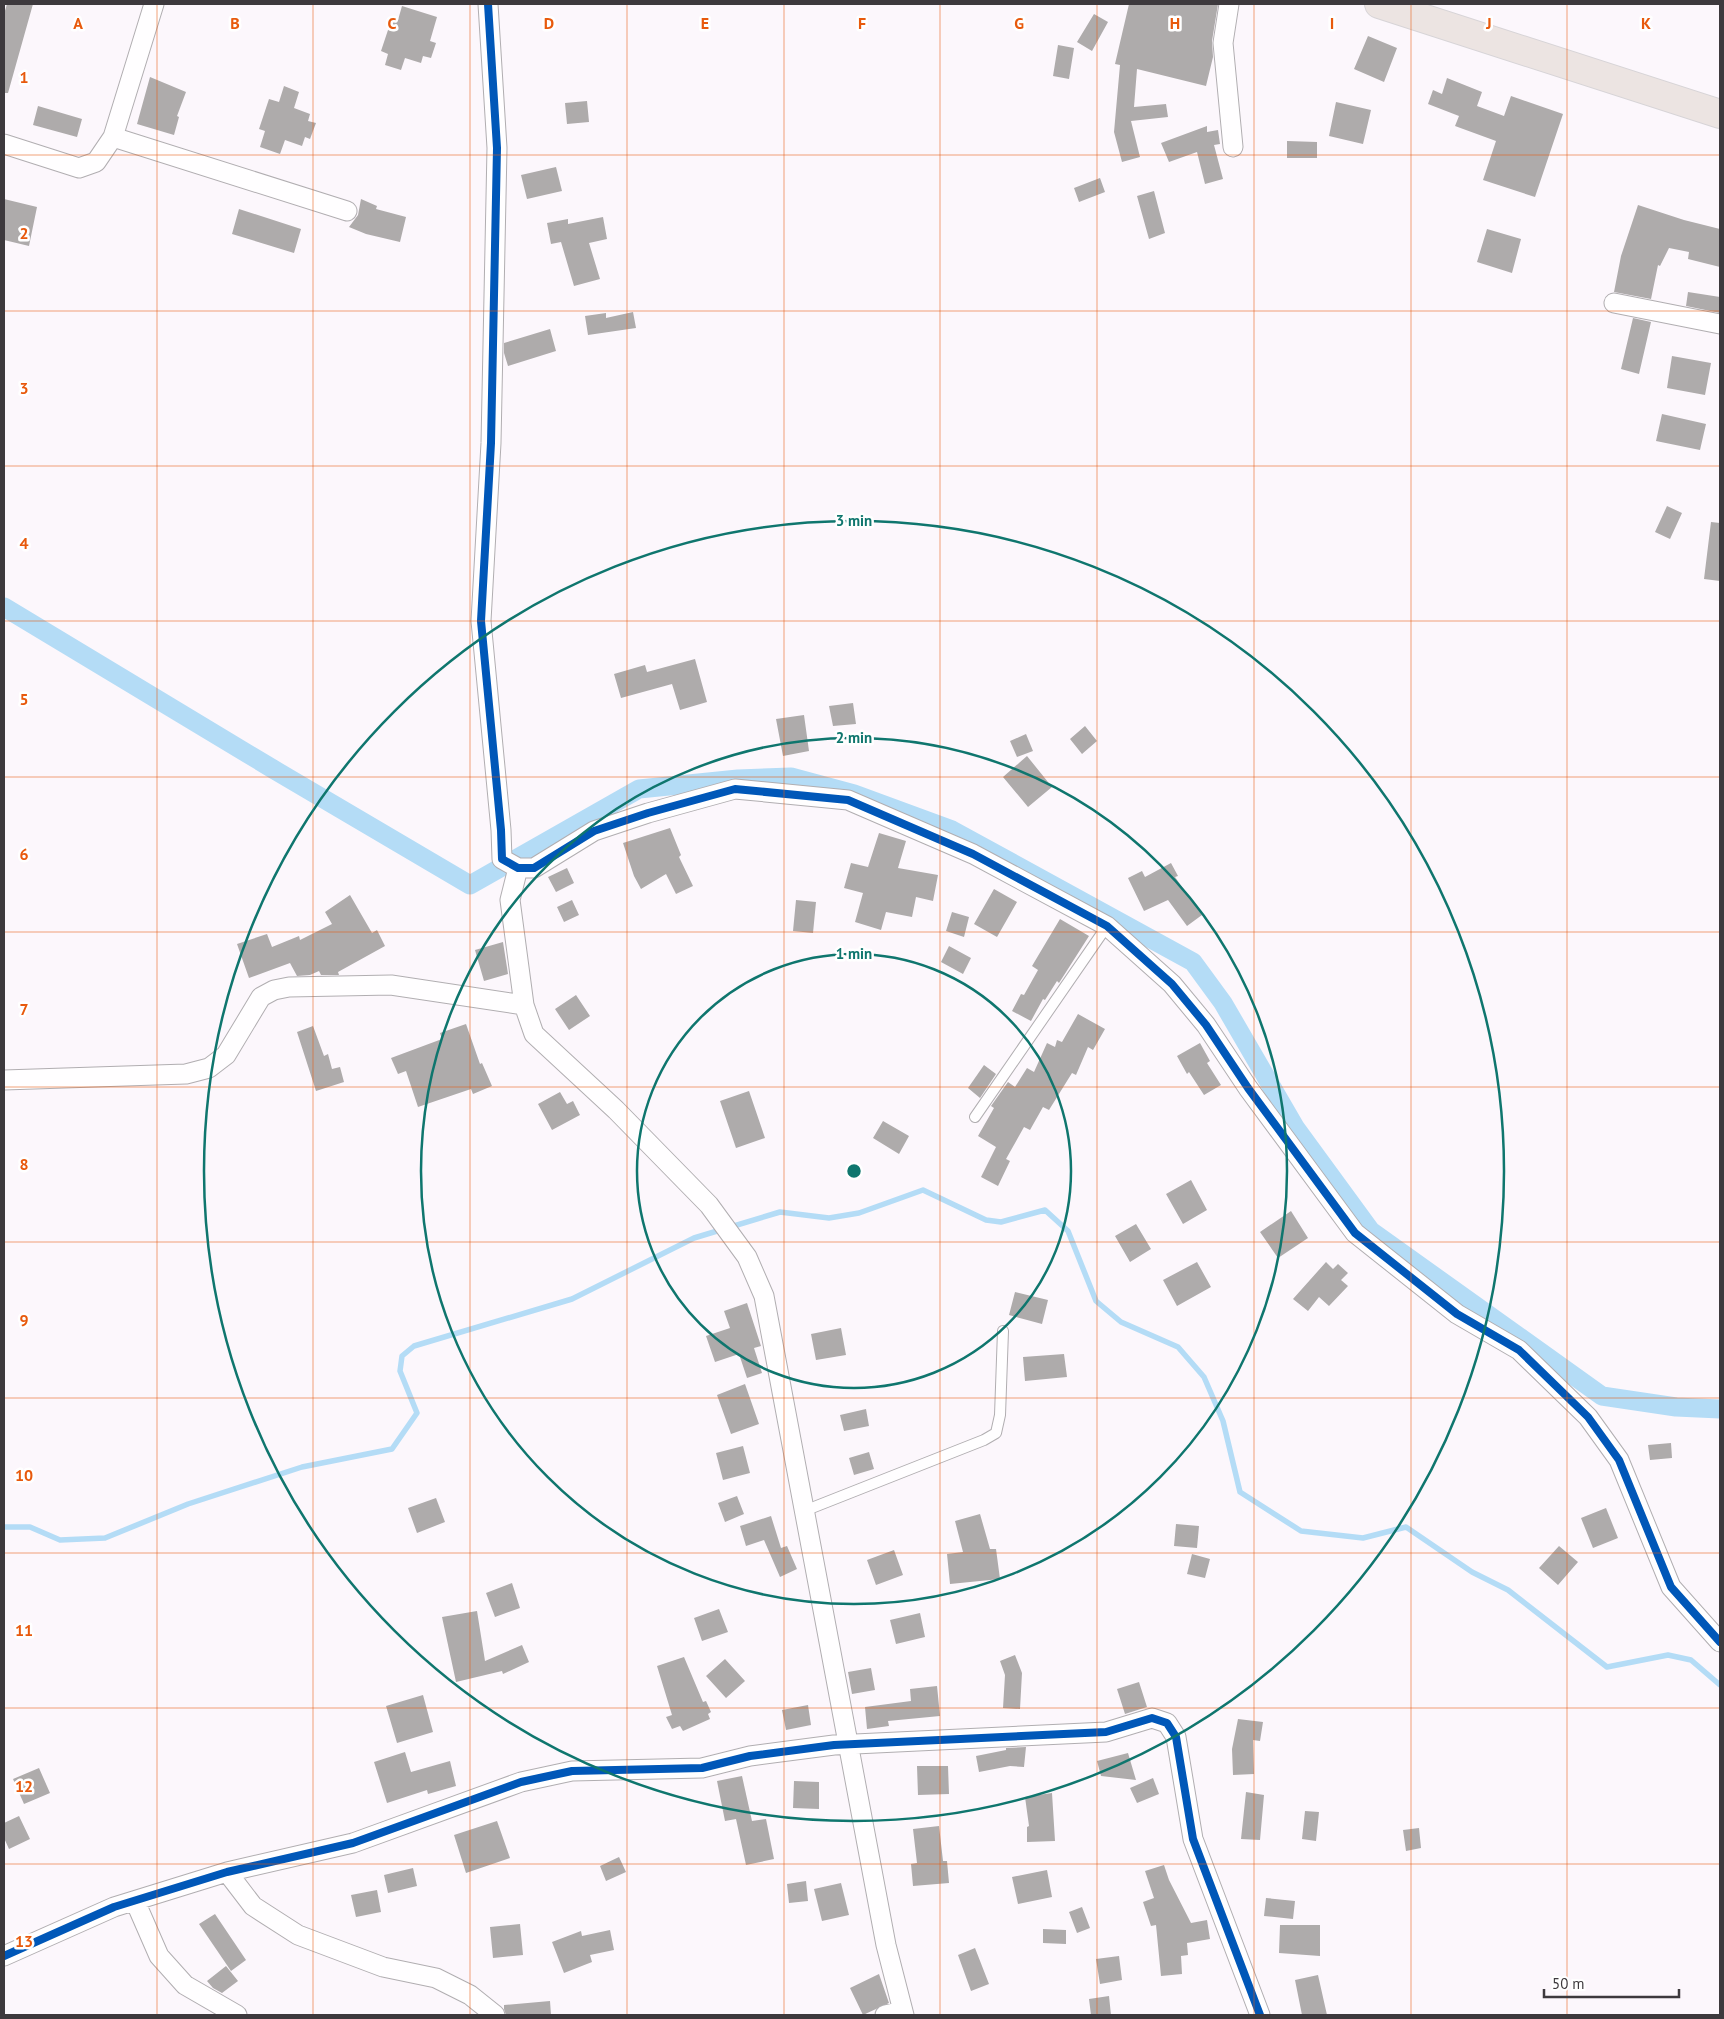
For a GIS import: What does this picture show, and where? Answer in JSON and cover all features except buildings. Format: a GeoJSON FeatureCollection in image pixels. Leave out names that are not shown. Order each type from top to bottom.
{"type":"FeatureCollection","features":[{"type":"Feature","properties":{"kind":"highway"},"geometry":{"type":"LineString","coordinates":[[1379,4],[1720,114]]}},
{"type":"Feature","properties":{"kind":"street"},"geometry":{"type":"LineString","coordinates":[[4,144],[79,168],[96,162],[113,137],[154,4]]}},
{"type":"Feature","properties":{"kind":"street"},"geometry":{"type":"LineString","coordinates":[[488,4],[497,148],[491,443],[481,621],[501,830],[510,864],[510,900],[524,1005],[534,1034],[616,1110],[709,1205],[747,1257],[764,1296],[886,1945],[897,2014]]}},
{"type":"Feature","properties":{"kind":"street"},"geometry":{"type":"LineString","coordinates":[[1230,4],[1223,43],[1233,147]]}},
{"type":"Feature","properties":{"kind":"street"},"geometry":{"type":"LineString","coordinates":[[113,137],[346,211]]}},
{"type":"Feature","properties":{"kind":"street"},"geometry":{"type":"LineString","coordinates":[[1614,303],[1720,324]]}},
{"type":"Feature","properties":{"kind":"street"},"geometry":{"type":"LineString","coordinates":[[510,864],[534,868],[594,831],[648,813],[735,789],[839,799],[848,800],[973,854],[1107,926],[1172,984],[1206,1025],[1248,1088],[1355,1233],[1457,1314],[1519,1350],[1588,1417],[1619,1460],[1671,1587],[1720,1642]]}},
{"type":"Feature","properties":{"kind":"street"},"geometry":{"type":"LineString","coordinates":[[4,1080],[186,1074],[210,1068],[226,1055],[261,997],[274,990],[289,987],[391,985],[524,1005]]}},
{"type":"Feature","properties":{"kind":"street"},"geometry":{"type":"LineString","coordinates":[[4,1956],[114,1907],[227,1872],[353,1843],[521,1782],[572,1771],[702,1768],[750,1756],[848,1744],[1106,1732],[1152,1718],[1167,1723],[1176,1737],[1193,1839],[1260,2015]]}},
{"type":"Feature","properties":{"kind":"street"},"geometry":{"type":"LineString","coordinates":[[227,1872],[253,1906],[298,1935],[383,1966],[436,1978],[470,1994],[495,2015]]}},
{"type":"Feature","properties":{"kind":"street"},"geometry":{"type":"LineString","coordinates":[[135,1901],[159,1956],[185,1985],[237,2015]]}},
{"type":"Feature","properties":{"kind":"lane"},"geometry":{"type":"LineString","coordinates":[[975,1117],[1107,926]]}},
{"type":"Feature","properties":{"kind":"lane"},"geometry":{"type":"LineString","coordinates":[[804,1511],[984,1440],[996,1433],[1000,1415],[1004,1331]]}},
{"type":"Feature","properties":{"kind":"waterway"},"geometry":{"type":"LineString","coordinates":[[4,607],[470,885],[639,789],[738,779],[791,777],[854,794],[952,830],[1193,962],[1223,1003],[1295,1127],[1371,1231],[1602,1396],[1676,1407],[1720,1409]]}},
{"type":"Feature","properties":{"kind":"waterway"},"geometry":{"type":"LineString","coordinates":[[4,1527],[30,1527],[60,1540],[105,1538],[188,1504],[302,1467],[392,1449],[417,1413],[400,1371],[402,1356],[414,1346],[572,1299],[694,1238],[780,1212],[829,1218],[859,1213],[923,1190],[986,1220],[1001,1222],[1045,1210],[1068,1231],[1096,1301],[1121,1322],[1178,1347],[1204,1377],[1223,1421],[1240,1492],[1301,1531],[1363,1538],[1406,1527],[1472,1572],[1508,1590],[1607,1667],[1668,1655],[1691,1660],[1720,1685]]}},
{"type":"Feature","properties":{"kind":"cycle path"},"geometry":{"type":"LineString","coordinates":[[488,4],[497,148],[491,443],[481,621],[501,830],[502,859],[518,868],[534,868],[594,831],[648,813],[735,789],[848,800],[973,854],[1107,926],[1172,984],[1206,1025],[1248,1088],[1355,1233],[1457,1314],[1519,1350],[1588,1417],[1619,1460],[1671,1587],[1720,1642]]}},
{"type":"Feature","properties":{"kind":"cycle path"},"geometry":{"type":"LineString","coordinates":[[4,1956],[114,1907],[227,1872],[353,1843],[521,1782],[572,1771],[702,1768],[750,1756],[834,1745],[1106,1732],[1152,1718],[1167,1723],[1176,1737],[1193,1839],[1260,2015]]}}]}
